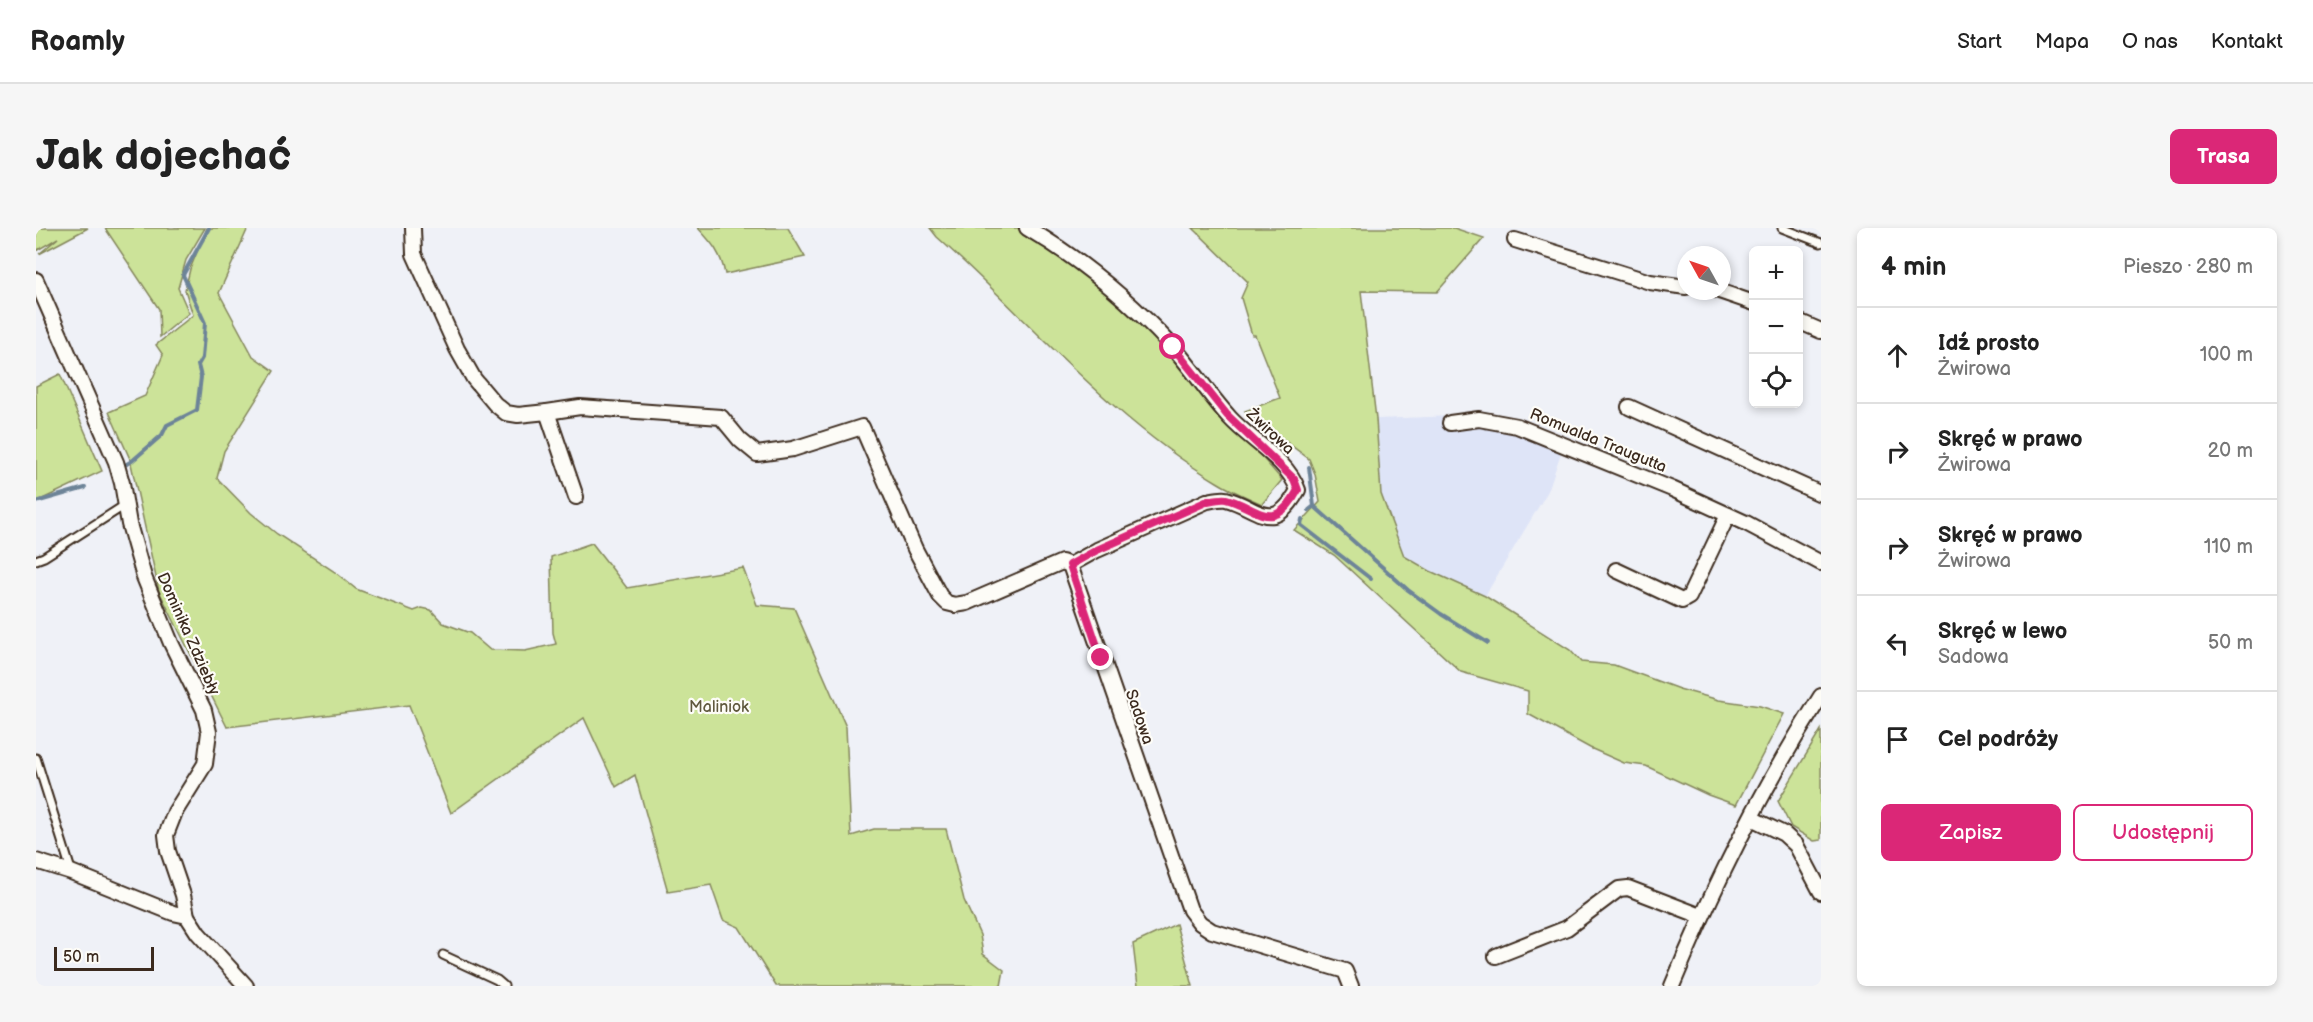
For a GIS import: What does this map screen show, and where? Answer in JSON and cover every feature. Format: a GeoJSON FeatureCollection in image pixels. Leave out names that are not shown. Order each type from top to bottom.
{"type":"FeatureCollection","features":[{"type":"Feature","properties":{"kind":"street"},"geometry":{"type":"LineString","coordinates":[[413,228],[414,254],[457,349],[474,379],[495,404],[506,413],[518,415],[580,407],[721,417],[740,440],[757,454],[792,449],[862,427],[915,549],[936,590],[947,603],[955,605],[967,603],[1062,562],[1070,565]]}},
{"type":"Feature","properties":{"kind":"street","name":"Żwirowa"},"geometry":{"type":"LineString","coordinates":[[1027,228],[1065,250],[1119,293],[1173,347],[1227,415],[1294,479],[1298,490],[1284,509],[1272,514],[1259,515],[1225,499],[1208,501],[1097,550],[1070,565]]}},
{"type":"Feature","properties":{"kind":"street"},"geometry":{"type":"LineString","coordinates":[[1515,240],[1650,282],[1677,286]]}},
{"type":"Feature","properties":{"kind":"street","name":"Dominika Zdziebły"},"geometry":{"type":"LineString","coordinates":[[36,280],[116,462],[129,524],[144,578],[171,643],[204,710],[209,748],[206,764],[175,812],[166,835],[168,851],[183,895],[187,916],[198,933],[246,986]]}},
{"type":"Feature","properties":{"kind":"street"},"geometry":{"type":"LineString","coordinates":[[1731,295],[1749,301]]}},
{"type":"Feature","properties":{"kind":"street"},"geometry":{"type":"LineString","coordinates":[[1803,323],[1821,331]]}},
{"type":"Feature","properties":{"kind":"street"},"geometry":{"type":"LineString","coordinates":[[1629,406],[1821,494]]}},
{"type":"Feature","properties":{"kind":"street"},"geometry":{"type":"LineString","coordinates":[[547,412],[576,497]]}},
{"type":"Feature","properties":{"kind":"street","name":"Romualda Traugutta"},"geometry":{"type":"LineString","coordinates":[[1450,423],[1479,419],[1517,426],[1614,464],[1728,515],[1821,563]]}},
{"type":"Feature","properties":{"kind":"street"},"geometry":{"type":"LineString","coordinates":[[1616,570],[1682,601],[1689,597],[1728,515]]}},
{"type":"Feature","properties":{"kind":"street","name":"Sadowa"},"geometry":{"type":"LineString","coordinates":[[1070,565],[1190,909],[1200,923],[1212,931],[1345,970],[1351,986]]}},
{"type":"Feature","properties":{"kind":"street"},"geometry":{"type":"LineString","coordinates":[[1672,986],[1701,916],[1737,842],[1821,696]]}},
{"type":"Feature","properties":{"kind":"street"},"geometry":{"type":"LineString","coordinates":[[1751,818],[1784,834],[1796,845],[1821,892]]}},
{"type":"Feature","properties":{"kind":"street"},"geometry":{"type":"LineString","coordinates":[[36,861],[71,872],[173,914],[187,916]]}},
{"type":"Feature","properties":{"kind":"street"},"geometry":{"type":"LineString","coordinates":[[1496,956],[1567,928],[1619,889],[1628,888],[1701,916]]}},
{"type":"Feature","properties":{"kind":"lane"},"geometry":{"type":"LineString","coordinates":[[1782,228],[1821,243]]}},
{"type":"Feature","properties":{"kind":"lane"},"geometry":{"type":"LineString","coordinates":[[36,560],[126,505]]}},
{"type":"Feature","properties":{"kind":"lane"},"geometry":{"type":"LineString","coordinates":[[36,758],[71,872]]}},
{"type":"Feature","properties":{"kind":"lane"},"geometry":{"type":"LineString","coordinates":[[443,955],[497,980],[504,986]]}},
{"type":"Feature","properties":{"kind":"shaded area"},"geometry":{"type":"Polygon","coordinates":[[[1480,415],[1565,441],[1548,491],[1485,596],[1430,571],[1404,556],[1381,494],[1376,419],[1480,415]]]}},
{"type":"Feature","properties":{"kind":"green space"},"geometry":{"type":"Polygon","coordinates":[[[36,228],[88,228],[39,254],[58,238],[36,251],[36,228]]]}},
{"type":"Feature","properties":{"kind":"green space"},"geometry":{"type":"Polygon","coordinates":[[[105,228],[205,228],[186,260],[178,288],[189,313],[160,337],[159,309],[105,228]]]}},
{"type":"Feature","properties":{"kind":"green space","name":"Maliniok"},"geometry":{"type":"Polygon","coordinates":[[[207,228],[248,228],[219,293],[253,356],[274,371],[224,451],[217,478],[251,513],[356,589],[414,611],[422,608],[431,610],[443,623],[470,633],[490,650],[525,651],[556,644],[553,633],[551,557],[592,543],[627,588],[743,568],[757,605],[794,608],[846,727],[851,836],[874,829],[946,829],[964,900],[980,935],[983,954],[1004,970],[1001,986],[776,986],[739,927],[723,920],[711,885],[668,892],[635,775],[616,787],[584,718],[451,813],[409,705],[227,727],[159,591],[130,459],[109,412],[145,396],[163,355],[156,345],[193,315],[185,290],[190,269],[207,228]]]}},
{"type":"Feature","properties":{"kind":"green space"},"geometry":{"type":"Polygon","coordinates":[[[698,228],[788,228],[805,257],[725,274],[715,249],[698,228]]]}},
{"type":"Feature","properties":{"kind":"green space"},"geometry":{"type":"Polygon","coordinates":[[[930,228],[1020,228],[1045,243],[1139,316],[1282,480],[1262,504],[1222,485],[1178,457],[1105,398],[1071,367],[930,228]]]}},
{"type":"Feature","properties":{"kind":"green space"},"geometry":{"type":"Polygon","coordinates":[[[1193,228],[1454,228],[1484,238],[1437,292],[1361,291],[1376,419],[1381,494],[1404,556],[1430,571],[1485,596],[1570,650],[1581,662],[1614,665],[1679,689],[1719,700],[1760,706],[1784,714],[1736,805],[1708,795],[1646,766],[1624,763],[1590,748],[1528,714],[1528,691],[1461,672],[1334,555],[1294,530],[1320,502],[1315,474],[1309,459],[1245,411],[1280,398],[1255,335],[1252,335],[1241,298],[1248,282],[1193,228]]]}},
{"type":"Feature","properties":{"kind":"green space"},"geometry":{"type":"Polygon","coordinates":[[[60,374],[102,471],[36,502],[36,386],[60,374]]]}},
{"type":"Feature","properties":{"kind":"green space"},"geometry":{"type":"Polygon","coordinates":[[[1821,730],[1821,840],[1814,841],[1791,827],[1778,801],[1821,730]]]}},
{"type":"Feature","properties":{"kind":"green space"},"geometry":{"type":"Polygon","coordinates":[[[1176,924],[1193,986],[1138,986],[1133,944],[1176,924]]]}},
{"type":"Feature","properties":{"kind":"waterway"},"geometry":{"type":"LineString","coordinates":[[123,466],[162,435],[167,425],[197,410],[201,377],[198,365],[202,358],[205,323],[183,275],[209,228]]}},
{"type":"Feature","properties":{"kind":"waterway"},"geometry":{"type":"LineString","coordinates":[[1309,467],[1314,506],[1309,510]]}},
{"type":"Feature","properties":{"kind":"waterway"},"geometry":{"type":"LineString","coordinates":[[36,502],[85,488]]}},
{"type":"Feature","properties":{"kind":"waterway"},"geometry":{"type":"LineString","coordinates":[[1314,506],[1408,590],[1488,643]]}},
{"type":"Feature","properties":{"kind":"waterway"},"geometry":{"type":"LineString","coordinates":[[1302,519],[1301,525],[1371,579]]}},
{"type":"Feature","properties":{"kind":"route"},"geometry":{"type":"LineString","coordinates":[[1101,658],[1070,565],[1097,550],[1208,501],[1225,499],[1259,515],[1272,514],[1284,509],[1298,490],[1294,479],[1227,415],[1173,347]]}}]}
